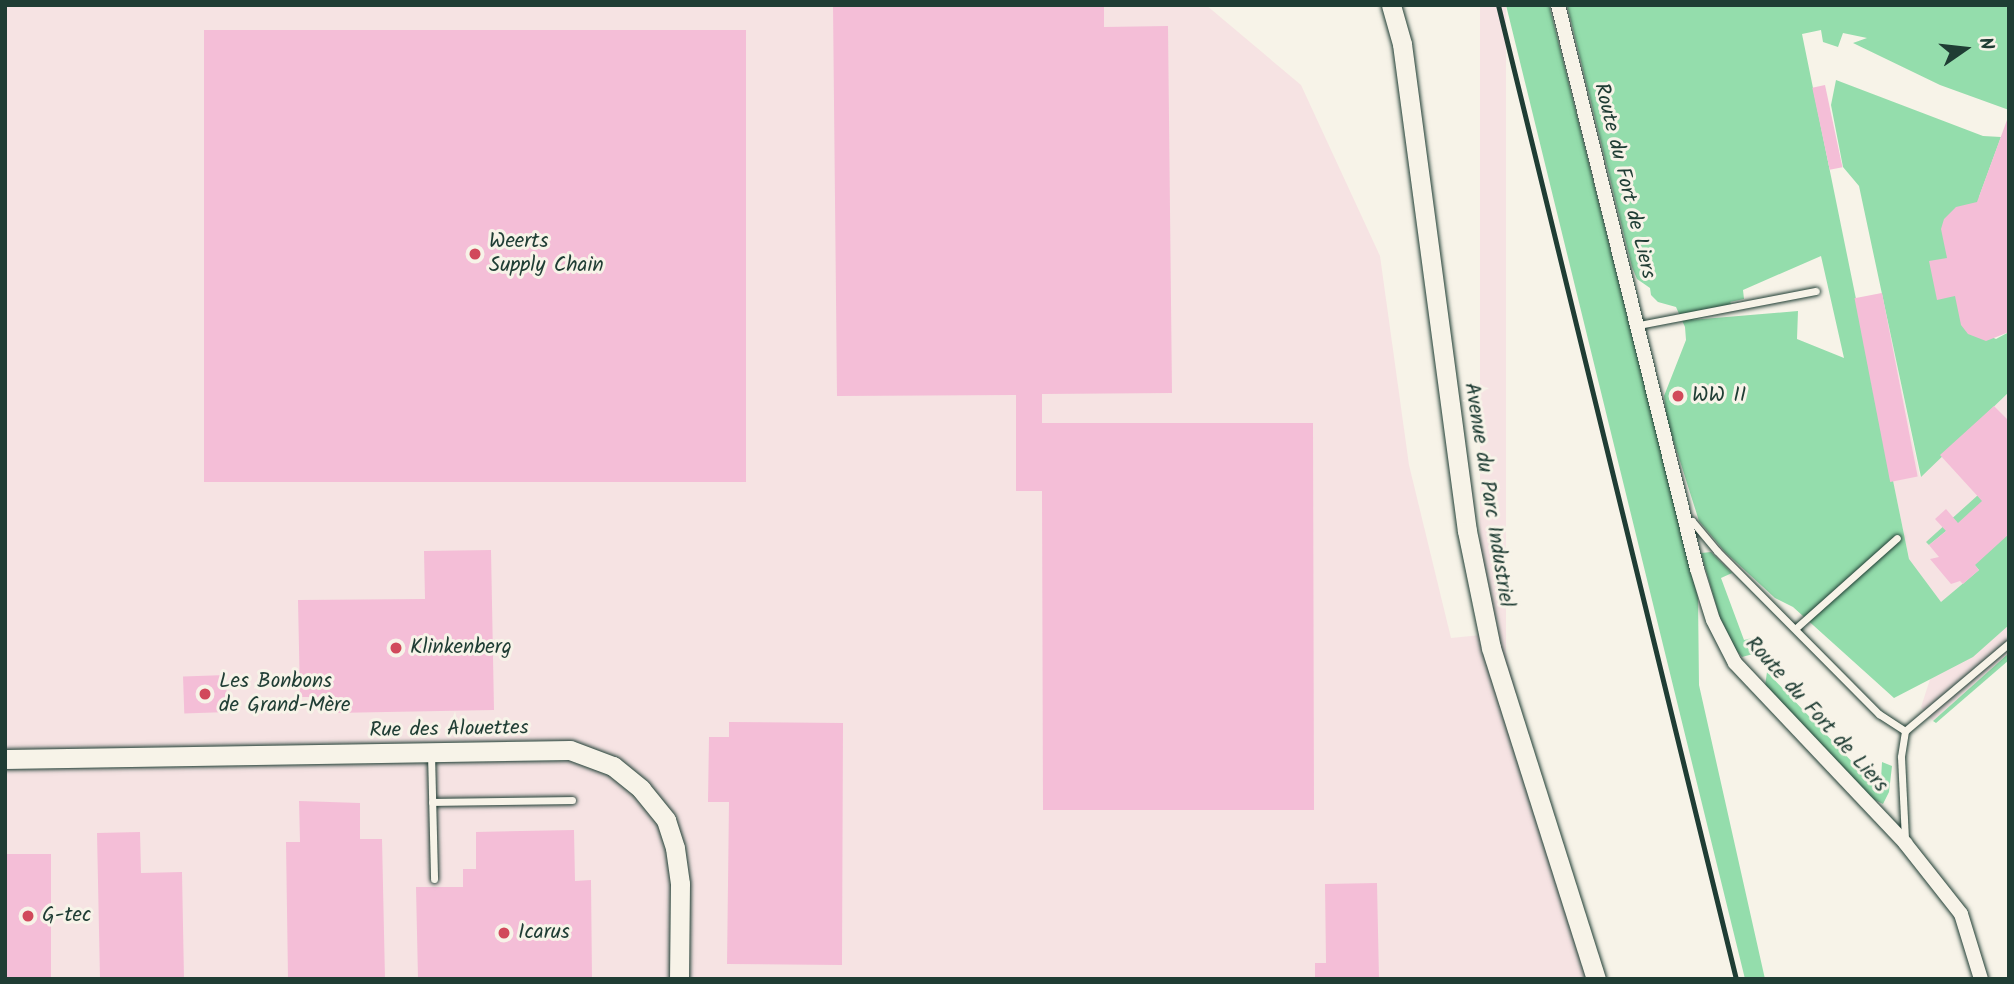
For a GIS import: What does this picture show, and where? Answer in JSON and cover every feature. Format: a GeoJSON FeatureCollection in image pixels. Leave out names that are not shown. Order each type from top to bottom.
{"type":"FeatureCollection","features":[{"type":"Feature","properties":{"kind":"street","name":"Avenue du Parc Industriel"},"geometry":{"type":"LineString","coordinates":[[1391,5],[1402,44],[1467,531],[1491,648],[1596,979]]}},
{"type":"Feature","properties":{"kind":"street","name":"Route du Fort de Liers"},"geometry":{"type":"LineString","coordinates":[[1558,5],[1708,607],[1735,663],[1905,843],[1961,914],[1981,979]]}},
{"type":"Feature","properties":{"kind":"street","name":"Rue des Alouettes"},"geometry":{"type":"LineString","coordinates":[[5,760],[570,750],[613,766],[641,789],[666,820],[676,848],[680,884],[679,979]]}},
{"type":"Feature","properties":{"kind":"lane"},"geometry":{"type":"LineString","coordinates":[[1639,326],[1816,290]]}},
{"type":"Feature","properties":{"kind":"lane"},"geometry":{"type":"LineString","coordinates":[[1685,521],[1692,521],[1717,551],[1879,714],[1905,731]]}},
{"type":"Feature","properties":{"kind":"lane"},"geometry":{"type":"LineString","coordinates":[[1796,628],[1897,538]]}},
{"type":"Feature","properties":{"kind":"lane"},"geometry":{"type":"LineString","coordinates":[[1905,843],[1901,757],[1905,731],[2009,643]]}},
{"type":"Feature","properties":{"kind":"lane"},"geometry":{"type":"LineString","coordinates":[[431,753],[434,879]]}},
{"type":"Feature","properties":{"kind":"lane"},"geometry":{"type":"LineString","coordinates":[[432,802],[572,800]]}},
{"type":"Feature","properties":{"kind":"shaded area"},"geometry":{"type":"Polygon","coordinates":[[[5,5],[1206,5],[1301,85],[1380,256],[1409,465],[1451,638],[1501,633],[1530,746],[1607,979],[5,979],[5,5]]]}},
{"type":"Feature","properties":{"kind":"shaded area"},"geometry":{"type":"Polygon","coordinates":[[[1480,5],[1506,5],[1506,979],[1480,979],[1480,5]]]}},
{"type":"Feature","properties":{"kind":"shaded area"},"geometry":{"type":"Polygon","coordinates":[[[1882,293],[1920,477],[2009,392],[2009,653],[1933,721],[1921,707],[1945,633],[1907,582],[1909,558],[1855,299],[1882,293]]]}},
{"type":"Feature","properties":{"kind":"green space"},"geometry":{"type":"Polygon","coordinates":[[[1506,5],[1549,5],[1698,598],[1699,685],[1765,979],[1745,979],[1506,5]]]}},
{"type":"Feature","properties":{"kind":"green space"},"geometry":{"type":"Polygon","coordinates":[[[1567,5],[2009,5],[2009,110],[1940,85],[1853,43],[1867,38],[1843,33],[1838,47],[1823,42],[1821,30],[1802,34],[1909,559],[1941,602],[1979,570],[1946,531],[1929,545],[1926,542],[2009,467],[2009,625],[1973,657],[1894,698],[1793,607],[1775,598],[1725,552],[1699,521],[1667,420],[1664,396],[1686,340],[1685,327],[1676,307],[1658,302],[1651,295],[1650,288],[1637,279],[1567,5]],[[1821,256],[1743,290],[1744,299],[1730,302],[1736,309],[1691,320],[1798,311],[1797,339],[1844,358],[1821,256]]]}},
{"type":"Feature","properties":{"kind":"green space"},"geometry":{"type":"Polygon","coordinates":[[[1836,80],[1983,136],[2001,137],[1979,197],[2009,209],[2009,216],[1982,205],[1955,288],[1966,325],[1996,339],[2009,332],[2009,392],[1921,477],[1859,186],[1843,167],[1831,105],[1836,80]]]}},
{"type":"Feature","properties":{"kind":"green space"},"geometry":{"type":"Polygon","coordinates":[[[1711,552],[1732,573],[1721,578],[1744,640],[1756,637],[1747,647],[1753,654],[1742,657],[1720,618],[1701,553],[1711,552]]]}},
{"type":"Feature","properties":{"kind":"green space"},"geometry":{"type":"Polygon","coordinates":[[[2009,653],[2009,660],[1936,723],[1933,721],[2009,653]]]}},
{"type":"Feature","properties":{"kind":"green space"},"geometry":{"type":"Polygon","coordinates":[[[1767,672],[1874,785],[1881,779],[1882,762],[1892,766],[1889,792],[1883,804],[1869,797],[1765,686],[1767,672]]]}},
{"type":"Feature","properties":{"kind":"building"},"geometry":{"type":"Polygon","coordinates":[[[833,5],[1104,5],[1104,27],[1168,26],[1172,393],[1042,394],[1042,423],[1313,423],[1314,810],[1043,810],[1042,491],[1016,491],[1016,395],[837,396],[833,5]]]}},
{"type":"Feature","properties":{"kind":"building","name":"Weerts Supply Chain"},"geometry":{"type":"Polygon","coordinates":[[[204,30],[746,30],[746,482],[204,482],[204,30]]]}},
{"type":"Feature","properties":{"kind":"building"},"geometry":{"type":"Polygon","coordinates":[[[1825,85],[1842,167],[1830,170],[1812,88],[1825,85]]]}},
{"type":"Feature","properties":{"kind":"building"},"geometry":{"type":"Polygon","coordinates":[[[2007,120],[2009,332],[1986,341],[1968,334],[1961,325],[1955,296],[1937,300],[1929,261],[1947,258],[1941,229],[1944,219],[1956,207],[1977,202],[2007,120]]]}},
{"type":"Feature","properties":{"kind":"building"},"geometry":{"type":"Polygon","coordinates":[[[1882,293],[1918,477],[1890,482],[1855,298],[1882,293]]]}},
{"type":"Feature","properties":{"kind":"building"},"geometry":{"type":"Polygon","coordinates":[[[1994,406],[2009,421],[2009,534],[1975,565],[1979,570],[1963,584],[1960,581],[1951,584],[1930,559],[1939,557],[1929,545],[1946,531],[1935,519],[1946,509],[1958,523],[1982,501],[1940,455],[1994,406]]]}},
{"type":"Feature","properties":{"kind":"building","name":"Klinkenberg"},"geometry":{"type":"Polygon","coordinates":[[[491,550],[494,710],[333,713],[332,697],[300,697],[298,600],[425,599],[424,551],[491,550]]]}},
{"type":"Feature","properties":{"kind":"building","name":"Les Bonbons de Grand-Mère"},"geometry":{"type":"Polygon","coordinates":[[[226,675],[227,712],[184,713],[183,677],[226,675]]]}},
{"type":"Feature","properties":{"kind":"building"},"geometry":{"type":"Polygon","coordinates":[[[729,722],[843,723],[842,965],[727,964],[729,802],[708,802],[709,737],[729,737],[729,722]]]}},
{"type":"Feature","properties":{"kind":"building"},"geometry":{"type":"Polygon","coordinates":[[[299,801],[360,803],[360,839],[382,839],[385,979],[288,979],[286,842],[300,842],[299,801]]]}},
{"type":"Feature","properties":{"kind":"building","name":"Icarus"},"geometry":{"type":"Polygon","coordinates":[[[574,830],[575,881],[591,880],[592,979],[418,979],[416,887],[463,887],[463,869],[476,869],[476,832],[574,830]]]}},
{"type":"Feature","properties":{"kind":"building"},"geometry":{"type":"Polygon","coordinates":[[[140,832],[141,873],[182,872],[184,979],[100,979],[97,833],[140,832]]]}},
{"type":"Feature","properties":{"kind":"building","name":"G-tec"},"geometry":{"type":"Polygon","coordinates":[[[5,854],[51,854],[51,979],[5,979],[5,854]]]}},
{"type":"Feature","properties":{"kind":"building"},"geometry":{"type":"Polygon","coordinates":[[[1377,883],[1379,979],[1315,979],[1315,963],[1326,963],[1325,884],[1377,883]]]}},
{"type":"Feature","properties":{"kind":"railway"},"geometry":{"type":"LineString","coordinates":[[1498,5],[1736,979]]}},
{"type":"Feature","properties":{"kind":"place","name":"Weerts Supply Chain"},"geometry":{"type":"Point","coordinates":[475,254]}},
{"type":"Feature","properties":{"kind":"place","name":"WW II"},"geometry":{"type":"Point","coordinates":[1678,396]}},
{"type":"Feature","properties":{"kind":"place","name":"Klinkenberg"},"geometry":{"type":"Point","coordinates":[396,648]}},
{"type":"Feature","properties":{"kind":"place","name":"Les Bonbons de Grand-Mère"},"geometry":{"type":"Point","coordinates":[205,694]}},
{"type":"Feature","properties":{"kind":"place","name":"G-tec"},"geometry":{"type":"Point","coordinates":[28,916]}},
{"type":"Feature","properties":{"kind":"place","name":"Icarus"},"geometry":{"type":"Point","coordinates":[504,933]}}]}
